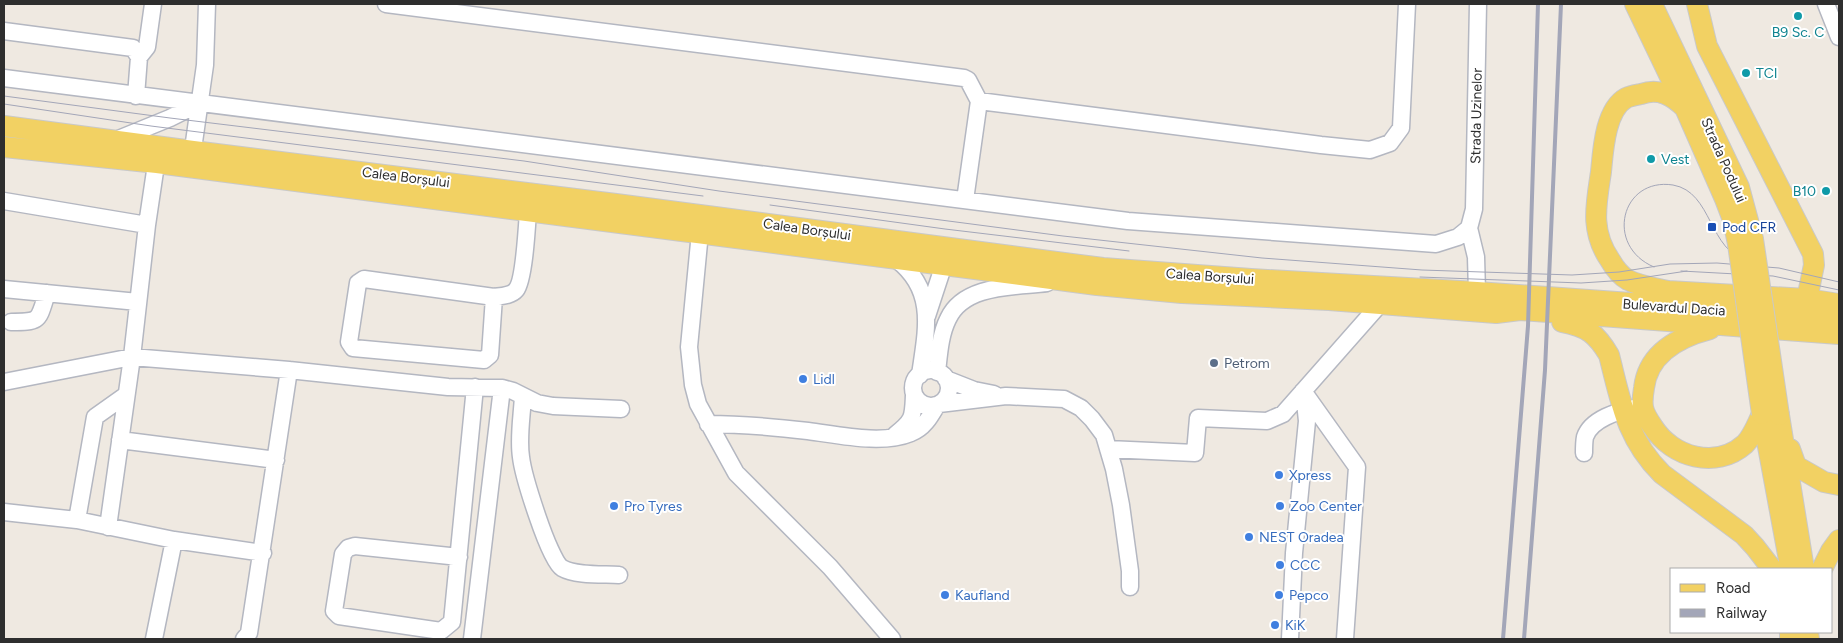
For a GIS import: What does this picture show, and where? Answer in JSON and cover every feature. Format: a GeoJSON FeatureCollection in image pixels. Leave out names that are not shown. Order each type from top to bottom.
{"type":"FeatureCollection","features":[{"type":"Feature","properties":{"kind":"main road","name":"Strada Podului"},"geometry":{"type":"LineString","coordinates":[[1635,4],[1685,108],[1733,220],[1746,241]]}},
{"type":"Feature","properties":{"kind":"main road","name":"Strada Podului"},"geometry":{"type":"LineString","coordinates":[[1652,4],[1739,187],[1770,414]]}},
{"type":"Feature","properties":{"kind":"main road"},"geometry":{"type":"LineString","coordinates":[[1697,4],[1707,46],[1813,254],[1814,266],[1807,299]]}},
{"type":"Feature","properties":{"kind":"main road"},"geometry":{"type":"LineString","coordinates":[[1668,291],[1644,286],[1628,280],[1619,272],[1603,250],[1598,235],[1595,214],[1606,130],[1614,112],[1625,99],[1650,91],[1662,92],[1673,96],[1685,108]]}},
{"type":"Feature","properties":{"kind":"main road","name":"Calea Borșului"},"geometry":{"type":"LineString","coordinates":[[4,126],[116,140],[158,155]]}},
{"type":"Feature","properties":{"kind":"main road","name":"Calea Borșului"},"geometry":{"type":"LineString","coordinates":[[4,147],[158,155],[455,183],[701,224],[896,260],[946,257],[1062,281],[1182,293],[1496,312],[1520,310],[1576,315]]}},
{"type":"Feature","properties":{"kind":"main road","name":"Calea Borșului"},"geometry":{"type":"LineString","coordinates":[[192,159],[528,211],[701,224],[946,257],[1250,279],[1477,292],[1614,303]]}},
{"type":"Feature","properties":{"kind":"main road","name":"Bulevardul Dacia"},"geometry":{"type":"LineString","coordinates":[[1614,303],[1668,291],[1807,299],[1839,304]]}},
{"type":"Feature","properties":{"kind":"main road","name":"Bulevardul Dacia"},"geometry":{"type":"LineString","coordinates":[[1614,303],[1839,318]]}},
{"type":"Feature","properties":{"kind":"main road"},"geometry":{"type":"LineString","coordinates":[[1496,312],[1579,325],[1596,335],[1609,355],[1623,410],[1632,433],[1651,463],[1662,474],[1744,535],[1756,547],[1771,568]]}},
{"type":"Feature","properties":{"kind":"main road","name":"Bulevardul Dacia"},"geometry":{"type":"LineString","coordinates":[[1576,315],[1839,334]]}},
{"type":"Feature","properties":{"kind":"main road"},"geometry":{"type":"LineString","coordinates":[[1724,326],[1694,333],[1680,339],[1659,354],[1647,371],[1644,381],[1647,415],[1666,443],[1676,450],[1711,459],[1724,456],[1745,444],[1770,414]]}},
{"type":"Feature","properties":{"kind":"main road"},"geometry":{"type":"LineString","coordinates":[[1770,414],[1796,466],[1824,482],[1839,485]]}},
{"type":"Feature","properties":{"kind":"main road"},"geometry":{"type":"LineString","coordinates":[[1770,414],[1789,568]]}},
{"type":"Feature","properties":{"kind":"main road"},"geometry":{"type":"LineString","coordinates":[[1770,414],[1802,550],[1804,568]]}},
{"type":"Feature","properties":{"kind":"main road"},"geometry":{"type":"LineString","coordinates":[[1822,568],[1839,540]]}},
{"type":"Feature","properties":{"kind":"street"},"geometry":{"type":"LineString","coordinates":[[136,96],[139,57],[148,47],[153,4]]}},
{"type":"Feature","properties":{"kind":"street"},"geometry":{"type":"LineString","coordinates":[[192,159],[205,65],[207,4]]}},
{"type":"Feature","properties":{"kind":"street"},"geometry":{"type":"LineString","coordinates":[[386,4],[964,78],[968,80],[978,101],[965,200]]}},
{"type":"Feature","properties":{"kind":"street"},"geometry":{"type":"LineString","coordinates":[[978,101],[1370,150],[1390,143],[1401,128],[1407,4]]}},
{"type":"Feature","properties":{"kind":"street","name":"Strada Uzinelor"},"geometry":{"type":"LineString","coordinates":[[1469,228],[1474,209],[1478,4]]}},
{"type":"Feature","properties":{"kind":"street"},"geometry":{"type":"LineString","coordinates":[[1826,4],[1839,37]]}},
{"type":"Feature","properties":{"kind":"street"},"geometry":{"type":"LineString","coordinates":[[4,32],[132,48],[139,57]]}},
{"type":"Feature","properties":{"kind":"street"},"geometry":{"type":"LineString","coordinates":[[4,78],[1128,221],[1436,244],[1458,237],[1469,228],[1476,257],[1477,292]]}},
{"type":"Feature","properties":{"kind":"street"},"geometry":{"type":"LineString","coordinates":[[116,140],[170,118],[200,103]]}},
{"type":"Feature","properties":{"kind":"street"},"geometry":{"type":"LineString","coordinates":[[108,527],[132,357],[147,225],[158,155]]}},
{"type":"Feature","properties":{"kind":"street"},"geometry":{"type":"LineString","coordinates":[[4,201],[147,225]]}},
{"type":"Feature","properties":{"kind":"street"},"geometry":{"type":"LineString","coordinates":[[494,297],[490,355],[484,360],[353,348],[349,342],[358,283],[364,279],[494,297],[508,295],[516,290],[521,278],[528,211]]}},
{"type":"Feature","properties":{"kind":"street"},"geometry":{"type":"LineString","coordinates":[[701,224],[689,347],[693,385],[698,404],[736,473],[830,567],[892,639]]}},
{"type":"Feature","properties":{"kind":"street"},"geometry":{"type":"LineString","coordinates":[[891,438],[906,426],[913,416],[914,384],[920,375],[927,316],[946,257]]}},
{"type":"Feature","properties":{"kind":"street"},"geometry":{"type":"LineString","coordinates":[[896,260],[905,267],[917,283],[927,316]]}},
{"type":"Feature","properties":{"kind":"street"},"geometry":{"type":"LineString","coordinates":[[708,424],[742,424],[842,435],[891,438],[912,433],[926,424],[948,393],[949,389],[941,375],[942,339],[948,319],[956,306],[965,298],[979,292],[1062,281]]}},
{"type":"Feature","properties":{"kind":"street"},"geometry":{"type":"LineString","coordinates":[[4,289],[138,302]]}},
{"type":"Feature","properties":{"kind":"street"},"geometry":{"type":"LineString","coordinates":[[11,322],[35,320],[40,316],[47,293]]}},
{"type":"Feature","properties":{"kind":"street"},"geometry":{"type":"LineString","coordinates":[[1108,449],[1195,454],[1198,418],[1267,421],[1283,414],[1380,304]]}},
{"type":"Feature","properties":{"kind":"street"},"geometry":{"type":"LineString","coordinates":[[4,382],[132,357],[289,370],[448,388],[502,388],[513,391],[537,403],[553,406],[621,409]]}},
{"type":"Feature","properties":{"kind":"street"},"geometry":{"type":"LineString","coordinates":[[244,639],[249,633],[289,370]]}},
{"type":"Feature","properties":{"kind":"street"},"geometry":{"type":"LineString","coordinates":[[920,375],[931,371],[974,390],[1006,396],[1064,399],[1081,408],[1092,419],[1104,435],[1121,505],[1130,571],[1130,588]]}},
{"type":"Feature","properties":{"kind":"street"},"geometry":{"type":"LineString","coordinates":[[459,557],[355,546],[348,548],[342,554],[334,611],[339,616],[441,631],[452,622],[459,557],[475,387]]}},
{"type":"Feature","properties":{"kind":"street"},"geometry":{"type":"LineString","coordinates":[[472,639],[502,388]]}},
{"type":"Feature","properties":{"kind":"street"},"geometry":{"type":"LineString","coordinates":[[1290,639],[1294,553],[1307,421],[1303,391]]}},
{"type":"Feature","properties":{"kind":"street"},"geometry":{"type":"LineString","coordinates":[[1303,391],[1356,467],[1345,639]]}},
{"type":"Feature","properties":{"kind":"street"},"geometry":{"type":"LineString","coordinates":[[914,394],[927,406],[1006,396]]}},
{"type":"Feature","properties":{"kind":"street"},"geometry":{"type":"LineString","coordinates":[[77,520],[95,417],[126,395]]}},
{"type":"Feature","properties":{"kind":"street"},"geometry":{"type":"LineString","coordinates":[[523,396],[520,456],[525,480],[560,567],[571,572],[619,575]]}},
{"type":"Feature","properties":{"kind":"street"},"geometry":{"type":"LineString","coordinates":[[1584,453],[1584,438],[1588,431],[1599,421],[1623,410],[1647,415]]}},
{"type":"Feature","properties":{"kind":"street"},"geometry":{"type":"LineString","coordinates":[[120,440],[276,460]]}},
{"type":"Feature","properties":{"kind":"street"},"geometry":{"type":"LineString","coordinates":[[4,512],[77,520],[174,540],[262,553]]}},
{"type":"Feature","properties":{"kind":"street"},"geometry":{"type":"LineString","coordinates":[[154,639],[174,540]]}},
{"type":"Feature","properties":{"kind":"tram line"},"geometry":{"type":"LineString","coordinates":[[4,96],[524,161],[719,191],[1063,236],[1262,258],[1422,270],[1572,275],[1619,272],[1670,264],[1717,263],[1779,268],[1839,282]]}},
{"type":"Feature","properties":{"kind":"tram line"},"geometry":{"type":"LineString","coordinates":[[4,104],[151,126],[703,196]]}},
{"type":"Feature","properties":{"kind":"tram line"},"geometry":{"type":"LineString","coordinates":[[1654,267],[1638,257],[1629,244],[1624,230],[1625,215],[1631,202],[1641,191],[1655,185],[1673,185],[1686,190],[1696,198],[1725,246],[1735,255],[1748,261]]}},
{"type":"Feature","properties":{"kind":"tram line"},"geometry":{"type":"LineString","coordinates":[[770,205],[945,229],[1129,251]]}},
{"type":"Feature","properties":{"kind":"tram line"},"geometry":{"type":"LineString","coordinates":[[1681,271],[1773,276],[1839,290]]}},
{"type":"Feature","properties":{"kind":"tram line"},"geometry":{"type":"LineString","coordinates":[[1420,277],[1581,283],[1627,280],[1687,271]]}},
{"type":"Feature","properties":{"kind":"railway"},"geometry":{"type":"LineString","coordinates":[[1503,639],[1528,326],[1538,4]]}},
{"type":"Feature","properties":{"kind":"railway"},"geometry":{"type":"LineString","coordinates":[[1524,639],[1545,370],[1561,4]]}},
{"type":"Feature","properties":{"kind":"place","name":"B9 Sc. C"},"geometry":{"type":"Point","coordinates":[1798,16]}},
{"type":"Feature","properties":{"kind":"place","name":"TCI"},"geometry":{"type":"Point","coordinates":[1746,73]}},
{"type":"Feature","properties":{"kind":"place","name":"Vest"},"geometry":{"type":"Point","coordinates":[1651,159]}},
{"type":"Feature","properties":{"kind":"place","name":"B10"},"geometry":{"type":"Point","coordinates":[1826,191]}},
{"type":"Feature","properties":{"kind":"place","name":"Pod CFR"},"geometry":{"type":"Point","coordinates":[1712,227]}},
{"type":"Feature","properties":{"kind":"place","name":"Petrom"},"geometry":{"type":"Point","coordinates":[1214,363]}},
{"type":"Feature","properties":{"kind":"place","name":"Lidl"},"geometry":{"type":"Point","coordinates":[803,379]}},
{"type":"Feature","properties":{"kind":"place","name":"Xpress"},"geometry":{"type":"Point","coordinates":[1279,475]}},
{"type":"Feature","properties":{"kind":"place","name":"Pro Tyres"},"geometry":{"type":"Point","coordinates":[614,506]}},
{"type":"Feature","properties":{"kind":"place","name":"Zoo Center"},"geometry":{"type":"Point","coordinates":[1280,506]}},
{"type":"Feature","properties":{"kind":"place","name":"NEST Oradea"},"geometry":{"type":"Point","coordinates":[1249,537]}},
{"type":"Feature","properties":{"kind":"place","name":"CCC"},"geometry":{"type":"Point","coordinates":[1280,565]}},
{"type":"Feature","properties":{"kind":"place","name":"Kaufland"},"geometry":{"type":"Point","coordinates":[945,595]}},
{"type":"Feature","properties":{"kind":"place","name":"Pepco"},"geometry":{"type":"Point","coordinates":[1279,595]}},
{"type":"Feature","properties":{"kind":"place","name":"KiK"},"geometry":{"type":"Point","coordinates":[1275,625]}}]}
